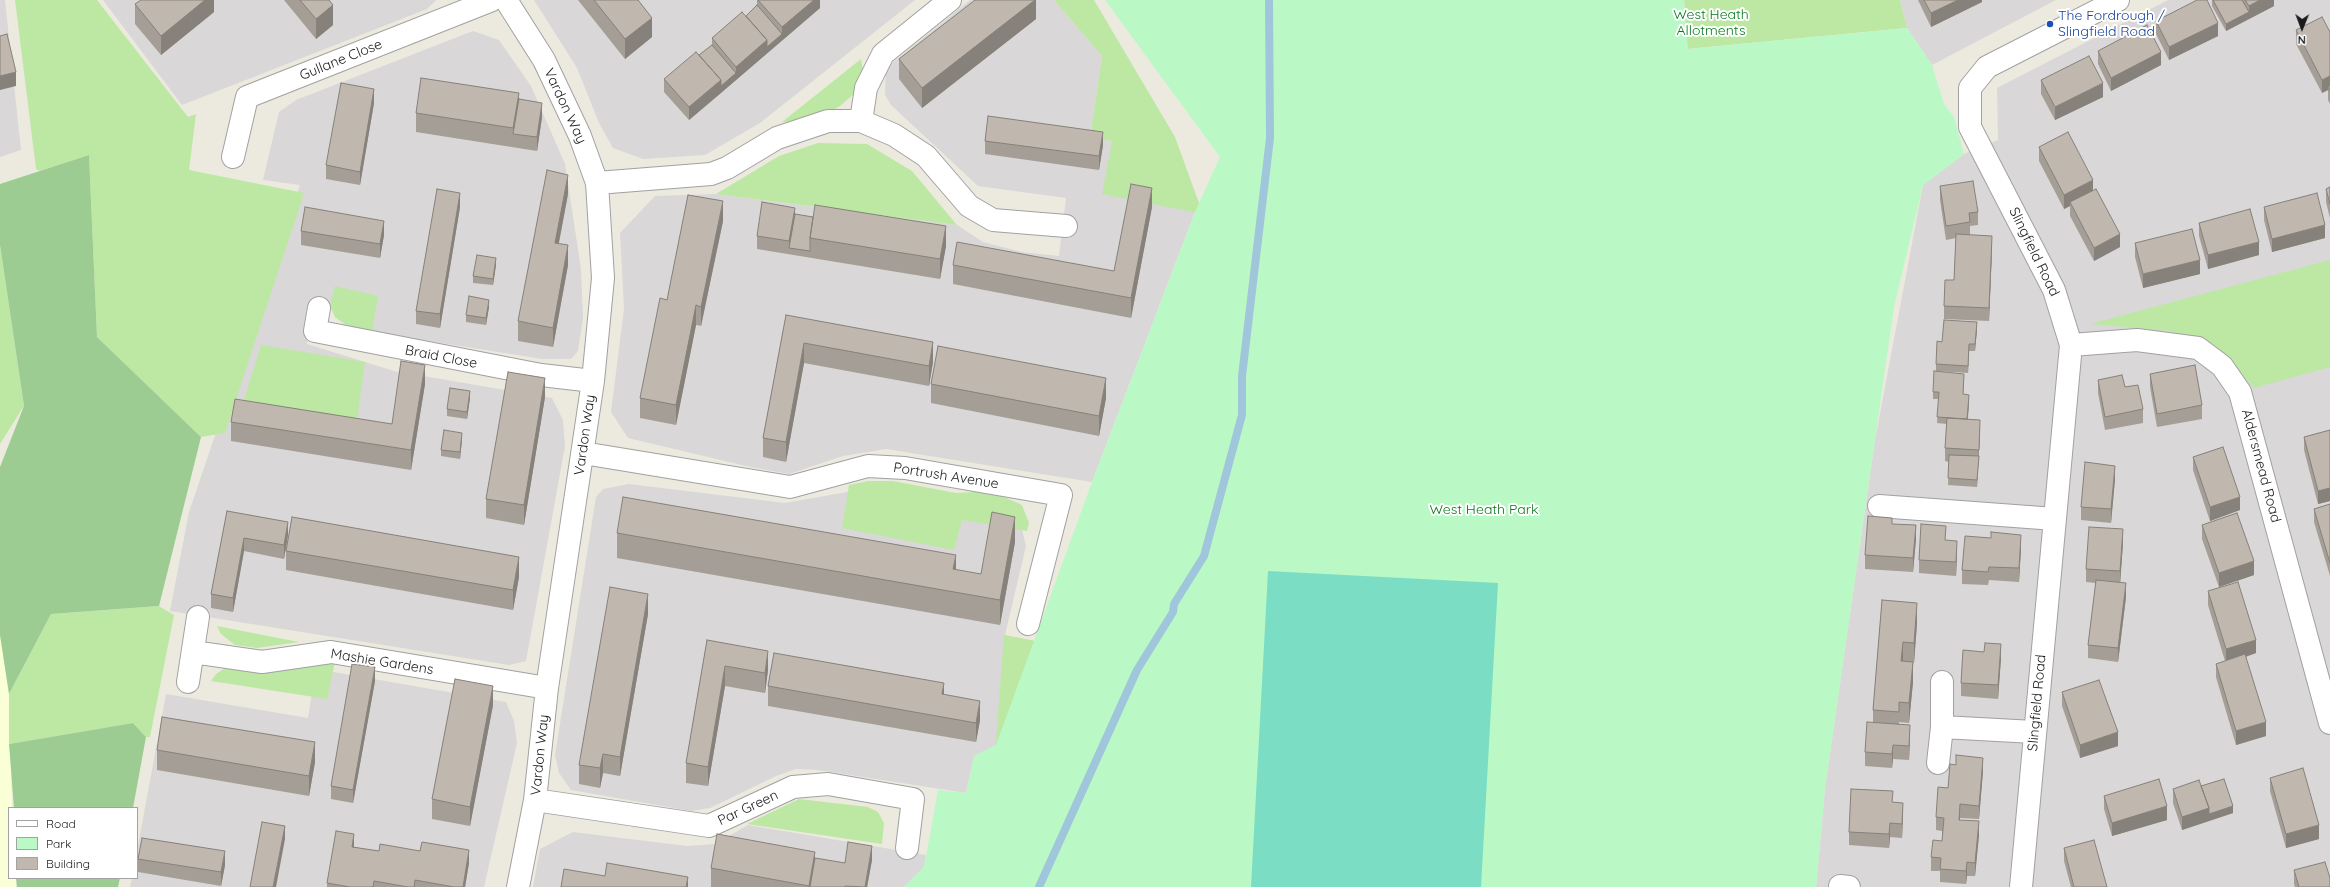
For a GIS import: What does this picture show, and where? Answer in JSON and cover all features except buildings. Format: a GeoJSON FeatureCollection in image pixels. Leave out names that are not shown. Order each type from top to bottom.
{"type":"FeatureCollection","features":[{"type":"Feature","properties":{"kind":"street","name":"Gullane Close"},"geometry":{"type":"LineString","coordinates":[[233,157],[247,97],[492,0]]}},
{"type":"Feature","properties":{"kind":"street","name":"Vardon Way"},"geometry":{"type":"LineString","coordinates":[[506,0],[544,60],[580,136],[597,183],[602,278],[593,381],[547,688],[535,800],[518,887]]}},
{"type":"Feature","properties":{"kind":"street"},"geometry":{"type":"LineString","coordinates":[[861,121],[866,88],[883,54],[950,0]]}},
{"type":"Feature","properties":{"kind":"street","name":"Slingfield Road"},"geometry":{"type":"LineString","coordinates":[[2021,887],[2034,732],[2071,345],[2054,290],[1970,127],[1970,88],[1987,67],[2118,0]]}},
{"type":"Feature","properties":{"kind":"street"},"geometry":{"type":"LineString","coordinates":[[597,183],[711,174],[727,168],[777,138],[828,121],[861,121],[894,135],[926,156],[969,206],[993,220],[1066,226]]}},
{"type":"Feature","properties":{"kind":"street","name":"Braid Close"},"geometry":{"type":"LineString","coordinates":[[319,308],[315,331],[541,375],[593,381]]}},
{"type":"Feature","properties":{"kind":"street","name":"Aldersmead Road"},"geometry":{"type":"LineString","coordinates":[[2071,345],[2137,340],[2198,348],[2222,366],[2240,392],[2330,723]]}},
{"type":"Feature","properties":{"kind":"street","name":"Portrush Avenue"},"geometry":{"type":"LineString","coordinates":[[583,453],[790,487],[868,466],[905,468],[1061,494],[1028,624]]}},
{"type":"Feature","properties":{"kind":"street"},"geometry":{"type":"LineString","coordinates":[[1879,506],[2055,519]]}},
{"type":"Feature","properties":{"kind":"street"},"geometry":{"type":"LineString","coordinates":[[188,682],[198,618]]}},
{"type":"Feature","properties":{"kind":"street","name":"Mashie Gardens"},"geometry":{"type":"LineString","coordinates":[[193,652],[262,662],[331,652],[547,688]]}},
{"type":"Feature","properties":{"kind":"street"},"geometry":{"type":"LineString","coordinates":[[1938,763],[1942,727],[1942,682]]}},
{"type":"Feature","properties":{"kind":"street"},"geometry":{"type":"LineString","coordinates":[[1942,727],[2034,732]]}},
{"type":"Feature","properties":{"kind":"street","name":"Par Green"},"geometry":{"type":"LineString","coordinates":[[535,800],[709,826],[794,787],[828,784],[913,799],[906,848]]}},
{"type":"Feature","properties":{"kind":"shaded area"},"geometry":{"type":"Polygon","coordinates":[[[0,0],[5,0],[21,150],[0,157],[0,0]]]}},
{"type":"Feature","properties":{"kind":"shaded area"},"geometry":{"type":"Polygon","coordinates":[[[103,0],[436,0],[427,9],[182,105],[103,0]]]}},
{"type":"Feature","properties":{"kind":"shaded area"},"geometry":{"type":"Polygon","coordinates":[[[534,0],[915,0],[760,123],[705,155],[643,159],[613,148],[599,123],[577,68],[534,0]]]}},
{"type":"Feature","properties":{"kind":"shaded area"},"geometry":{"type":"Polygon","coordinates":[[[970,0],[1054,0],[1102,56],[1090,138],[1112,141],[1195,212],[1092,482],[886,449],[843,456],[789,474],[750,467],[628,438],[611,412],[624,309],[620,233],[655,196],[716,194],[957,225],[983,242],[1022,252],[1059,256],[1066,198],[978,186],[891,105],[885,95],[886,68],[970,0]]]}},
{"type":"Feature","properties":{"kind":"shaded area"},"geometry":{"type":"Polygon","coordinates":[[[1900,0],[2056,0],[1932,65],[1907,28],[1900,0]]]}},
{"type":"Feature","properties":{"kind":"shaded area"},"geometry":{"type":"Polygon","coordinates":[[[2168,0],[2330,0],[2330,887],[1816,887],[1825,788],[1875,440],[1923,185],[1964,154],[1998,140],[1997,88],[2168,0]]]}},
{"type":"Feature","properties":{"kind":"shaded area"},"geometry":{"type":"Polygon","coordinates":[[[473,31],[499,40],[531,86],[565,164],[581,269],[583,318],[578,351],[571,359],[542,359],[372,332],[346,325],[335,317],[330,306],[313,302],[307,344],[394,371],[552,398],[563,420],[565,446],[526,661],[509,665],[170,611],[189,512],[300,185],[263,180],[279,112],[296,100],[473,31]]]}},
{"type":"Feature","properties":{"kind":"shaded area"},"geometry":{"type":"Polygon","coordinates":[[[629,484],[785,503],[887,485],[1017,509],[1026,546],[1005,635],[1035,641],[996,745],[974,756],[966,793],[818,770],[796,769],[776,776],[710,808],[691,811],[571,790],[559,773],[555,755],[596,497],[603,489],[629,484]]]}},
{"type":"Feature","properties":{"kind":"shaded area"},"geometry":{"type":"Polygon","coordinates":[[[0,635],[9,694],[12,807],[8,807],[8,879],[16,879],[16,887],[0,887],[0,635]]]}},
{"type":"Feature","properties":{"kind":"shaded area"},"geometry":{"type":"Polygon","coordinates":[[[316,669],[506,702],[514,721],[517,743],[484,887],[130,887],[132,879],[138,879],[138,846],[166,694],[308,718],[316,669]]]}},
{"type":"Feature","properties":{"kind":"shaded area"},"geometry":{"type":"Polygon","coordinates":[[[748,825],[926,855],[924,867],[904,887],[533,887],[540,849],[573,832],[687,846],[715,844],[748,825]]]}},
{"type":"Feature","properties":{"kind":"green space"},"geometry":{"type":"Polygon","coordinates":[[[15,0],[97,0],[188,117],[196,114],[189,170],[304,193],[225,433],[201,437],[97,337],[89,155],[40,171],[36,169],[15,0]]]}},
{"type":"Feature","properties":{"kind":"green space"},"geometry":{"type":"Polygon","coordinates":[[[1054,0],[1094,0],[1175,137],[1203,214],[1102,194],[1112,141],[1090,138],[1102,56],[1054,0]]]}},
{"type":"Feature","properties":{"kind":"green space","name":"West Heath Park"},"geometry":{"type":"Polygon","coordinates":[[[1105,0],[1684,0],[1688,49],[1907,28],[1932,65],[1944,104],[1954,117],[1964,154],[1923,185],[1894,307],[1825,788],[1816,887],[904,887],[924,867],[938,790],[966,793],[974,756],[996,745],[1092,482],[1195,212],[1220,157],[1105,0]]]}},
{"type":"Feature","properties":{"kind":"green space","name":"West Heath Allotments"},"geometry":{"type":"Polygon","coordinates":[[[1684,0],[1900,0],[1907,28],[1687,49],[1684,0]]]}},
{"type":"Feature","properties":{"kind":"green space"},"geometry":{"type":"Polygon","coordinates":[[[861,59],[864,76],[856,92],[840,106],[819,118],[794,122],[782,122],[861,59]]]}},
{"type":"Feature","properties":{"kind":"green space"},"geometry":{"type":"Polygon","coordinates":[[[818,143],[867,144],[912,171],[957,225],[716,194],[779,156],[818,143]]]}},
{"type":"Feature","properties":{"kind":"green space"},"geometry":{"type":"Polygon","coordinates":[[[89,155],[97,337],[201,437],[159,606],[51,614],[9,694],[0,635],[0,467],[24,406],[0,245],[0,184],[89,155]]]}},
{"type":"Feature","properties":{"kind":"green space"},"geometry":{"type":"Polygon","coordinates":[[[0,245],[24,406],[0,444],[0,245]]]}},
{"type":"Feature","properties":{"kind":"green space"},"geometry":{"type":"Polygon","coordinates":[[[2330,260],[2330,367],[2254,388],[2224,356],[2170,331],[2090,324],[2330,260]]]}},
{"type":"Feature","properties":{"kind":"green space"},"geometry":{"type":"Polygon","coordinates":[[[335,286],[378,296],[372,332],[346,325],[335,317],[330,306],[335,286]]]}},
{"type":"Feature","properties":{"kind":"green space"},"geometry":{"type":"Polygon","coordinates":[[[261,345],[365,362],[357,420],[244,400],[261,345]]]}},
{"type":"Feature","properties":{"kind":"green space"},"geometry":{"type":"Polygon","coordinates":[[[868,481],[893,481],[956,493],[991,491],[1022,505],[1029,523],[1027,531],[962,520],[954,550],[842,528],[849,485],[868,481]]]}},
{"type":"Feature","properties":{"kind":"green space"},"geometry":{"type":"Polygon","coordinates":[[[1268,571],[1498,583],[1481,887],[1251,887],[1268,571]]]}},
{"type":"Feature","properties":{"kind":"green space"},"geometry":{"type":"Polygon","coordinates":[[[159,606],[174,615],[150,737],[146,737],[133,723],[9,744],[9,694],[51,614],[159,606]]]}},
{"type":"Feature","properties":{"kind":"green space"},"geometry":{"type":"Polygon","coordinates":[[[217,626],[299,642],[257,648],[235,645],[221,634],[217,626]]]}},
{"type":"Feature","properties":{"kind":"green space"},"geometry":{"type":"Polygon","coordinates":[[[1004,635],[1035,641],[995,755],[1004,635]]]}},
{"type":"Feature","properties":{"kind":"green space"},"geometry":{"type":"Polygon","coordinates":[[[336,658],[327,699],[211,681],[216,674],[228,666],[336,658]]]}},
{"type":"Feature","properties":{"kind":"green space"},"geometry":{"type":"Polygon","coordinates":[[[133,723],[146,737],[133,807],[14,807],[9,744],[133,723]]]}},
{"type":"Feature","properties":{"kind":"green space"},"geometry":{"type":"Polygon","coordinates":[[[799,799],[868,807],[878,812],[884,823],[882,844],[747,824],[799,799]]]}},
{"type":"Feature","properties":{"kind":"green space"},"geometry":{"type":"Polygon","coordinates":[[[16,879],[120,879],[118,887],[17,887],[16,879]]]}},
{"type":"Feature","properties":{"kind":"waterway"},"geometry":{"type":"LineString","coordinates":[[1039,887],[1137,670],[1173,612],[1174,604],[1204,556],[1242,415],[1242,376],[1270,138],[1269,0]]}},
{"type":"Feature","properties":{"kind":"place","name":"The Fordrough / Slingfield Road"},"geometry":{"type":"Point","coordinates":[2050,24]}}]}
